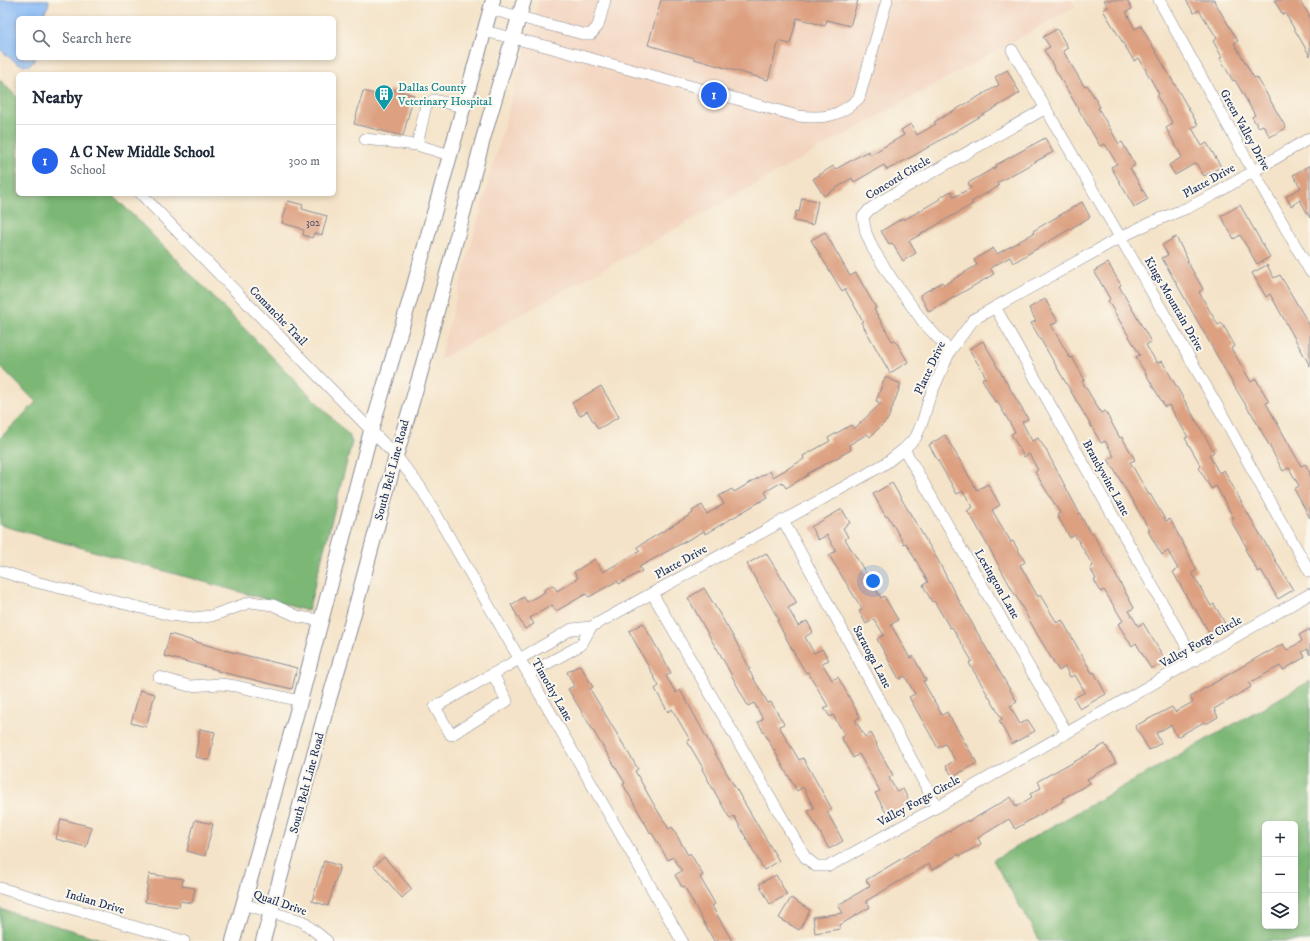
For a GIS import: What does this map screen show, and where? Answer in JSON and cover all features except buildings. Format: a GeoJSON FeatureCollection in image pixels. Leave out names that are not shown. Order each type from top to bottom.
{"type":"FeatureCollection","features":[{"type":"Feature","properties":{"kind":"main road","name":"South Belt Line Road"},"geometry":{"type":"LineString","coordinates":[[263,941],[396,456],[422,367],[483,139],[524,0]]}},
{"type":"Feature","properties":{"kind":"main road"},"geometry":{"type":"LineString","coordinates":[[233,941],[300,701],[320,620],[371,431],[413,289],[492,5]]}},
{"type":"Feature","properties":{"kind":"street"},"geometry":{"type":"LineString","coordinates":[[492,5],[519,17],[583,34],[591,34],[598,26],[605,0]]}},
{"type":"Feature","properties":{"kind":"street"},"geometry":{"type":"LineString","coordinates":[[484,31],[560,50],[798,116],[818,118],[832,116],[850,107],[859,98],[887,0]]}},
{"type":"Feature","properties":{"kind":"street","name":"Green Valley Drive"},"geometry":{"type":"LineString","coordinates":[[1159,0],[1310,271]]}},
{"type":"Feature","properties":{"kind":"street","name":"Kings Mountain Drive"},"geometry":{"type":"LineString","coordinates":[[1012,50],[1222,414],[1310,572]]}},
{"type":"Feature","properties":{"kind":"street"},"geometry":{"type":"LineString","coordinates":[[417,145],[426,105],[434,100],[464,107]]}},
{"type":"Feature","properties":{"kind":"street","name":"Concord Circle"},"geometry":{"type":"LineString","coordinates":[[950,351],[924,323],[892,279],[873,249],[866,234],[863,217],[883,200],[1046,108]]}},
{"type":"Feature","properties":{"kind":"street","name":"Platte Drive"},"geometry":{"type":"LineString","coordinates":[[493,674],[507,701],[450,735],[435,707],[572,629],[591,627],[886,463],[904,449],[916,437],[929,399],[950,351],[974,319],[1121,238],[1150,223],[1187,208],[1310,138]]}},
{"type":"Feature","properties":{"kind":"street"},"geometry":{"type":"LineString","coordinates":[[365,139],[417,145],[450,155]]}},
{"type":"Feature","properties":{"kind":"street","name":"Comanche Trail"},"geometry":{"type":"LineString","coordinates":[[143,196],[396,456]]}},
{"type":"Feature","properties":{"kind":"street","name":"Brandywine Lane"},"geometry":{"type":"LineString","coordinates":[[995,308],[1195,661]]}},
{"type":"Feature","properties":{"kind":"street","name":"Lexington Lane"},"geometry":{"type":"LineString","coordinates":[[904,449],[1067,733]]}},
{"type":"Feature","properties":{"kind":"street","name":"Timothy Lane"},"geometry":{"type":"LineString","coordinates":[[396,456],[421,488],[682,941]]}},
{"type":"Feature","properties":{"kind":"street","name":"Saratoga Lane"},"geometry":{"type":"LineString","coordinates":[[783,520],[937,807]]}},
{"type":"Feature","properties":{"kind":"street"},"geometry":{"type":"LineString","coordinates":[[0,571],[36,582],[170,615],[194,618],[211,616],[251,602],[274,605],[299,616],[320,620]]}},
{"type":"Feature","properties":{"kind":"street","name":"Valley Forge Circle"},"geometry":{"type":"LineString","coordinates":[[652,593],[805,857],[816,866],[829,866],[937,807],[1310,594]]}},
{"type":"Feature","properties":{"kind":"street","name":"Platte Drive"},"geometry":{"type":"LineString","coordinates":[[528,674],[580,645],[591,627]]}},
{"type":"Feature","properties":{"kind":"street"},"geometry":{"type":"LineString","coordinates":[[159,677],[188,686],[221,684],[236,686],[300,701]]}},
{"type":"Feature","properties":{"kind":"street","name":"Indian Drive"},"geometry":{"type":"LineString","coordinates":[[0,888],[184,941]]}},
{"type":"Feature","properties":{"kind":"street","name":"Quail Drive"},"geometry":{"type":"LineString","coordinates":[[243,904],[302,921],[327,941]]}},
{"type":"Feature","properties":{"kind":"shaded area"},"geometry":{"type":"Polygon","coordinates":[[[539,0],[1072,0],[1075,7],[439,360],[539,0]]]}},
{"type":"Feature","properties":{"kind":"green space"},"geometry":{"type":"Polygon","coordinates":[[[0,80],[16,96],[16,196],[114,196],[349,435],[352,442],[308,611],[0,525],[0,438],[36,402],[0,366],[0,80]]]}},
{"type":"Feature","properties":{"kind":"green space"},"geometry":{"type":"Polygon","coordinates":[[[1310,681],[1310,941],[1040,941],[993,860],[1310,681]]]}},
{"type":"Feature","properties":{"kind":"green space"},"geometry":{"type":"Polygon","coordinates":[[[0,909],[107,941],[0,941],[0,909]]]}},
{"type":"Feature","properties":{"kind":"water"},"geometry":{"type":"Polygon","coordinates":[[[0,0],[49,0],[48,6],[42,16],[16,16],[16,60],[34,60],[32,63],[23,65],[18,63],[0,49],[0,0]]]}},
{"type":"Feature","properties":{"kind":"place","name":"A C New Middle School"},"geometry":{"type":"Point","coordinates":[714,95]}},
{"type":"Feature","properties":{"kind":"place","name":"Dallas County Veterinary Hospital"},"geometry":{"type":"Point","coordinates":[384,111]}}]}
